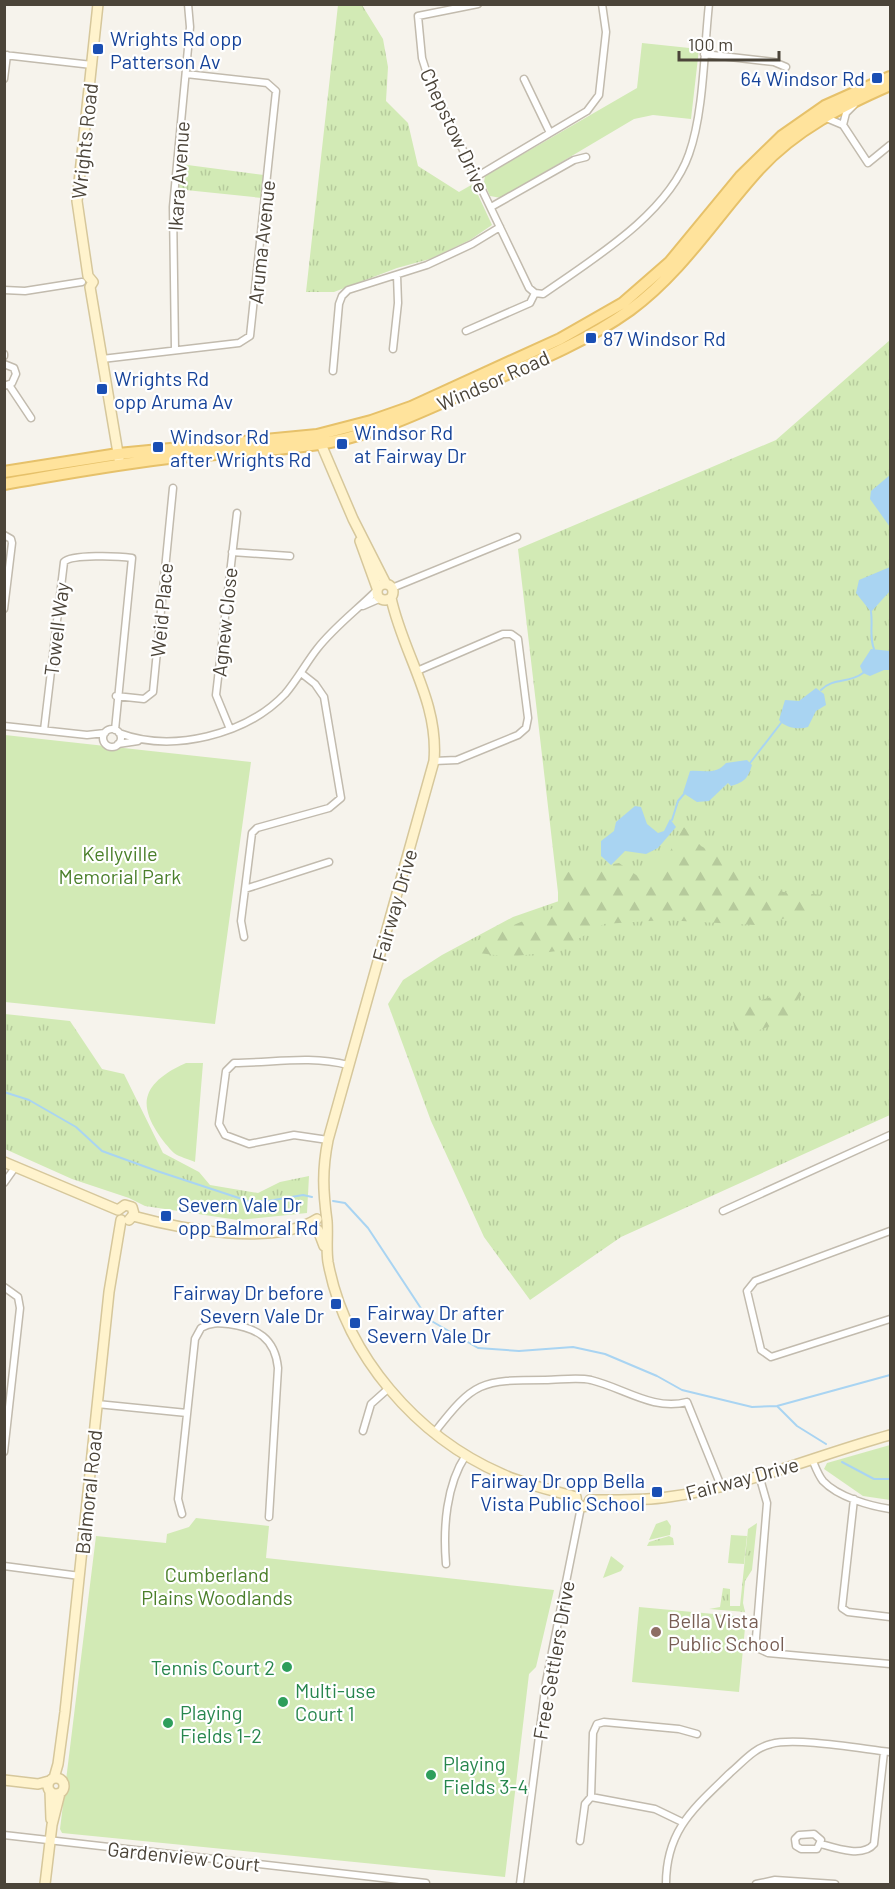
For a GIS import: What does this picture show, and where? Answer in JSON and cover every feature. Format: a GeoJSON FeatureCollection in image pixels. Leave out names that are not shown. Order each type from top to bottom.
{"type":"FeatureCollection","features":[{"type":"Feature","properties":{"kind":"main road","name":"Windsor Road"},"geometry":{"type":"LineString","coordinates":[[4,472],[119,459],[291,448],[411,407],[597,319],[623,303],[658,273],[741,176],[782,136],[825,106],[891,77]]}},
{"type":"Feature","properties":{"kind":"main road","name":"Windsor Road"},"geometry":{"type":"LineString","coordinates":[[319,439],[374,430],[415,415],[566,347],[629,310],[668,277],[759,169],[784,145],[824,117],[891,86]]}},
{"type":"Feature","properties":{"kind":"main road","name":"Windsor Road"},"geometry":{"type":"LineString","coordinates":[[4,484],[119,459]]}},
{"type":"Feature","properties":{"kind":"street","name":"Wrights Road"},"geometry":{"type":"LineString","coordinates":[[99,4],[77,201],[87,282],[119,459]]}},
{"type":"Feature","properties":{"kind":"street","name":"Ikara Avenue"},"geometry":{"type":"LineString","coordinates":[[176,349],[173,207],[190,27],[188,4]]}},
{"type":"Feature","properties":{"kind":"street","name":"Chepstow Drive"},"geometry":{"type":"LineString","coordinates":[[478,4],[418,16],[422,58],[428,77],[529,288],[535,293]]}},
{"type":"Feature","properties":{"kind":"street"},"geometry":{"type":"LineString","coordinates":[[476,177],[587,111],[599,94],[606,32],[602,4]]}},
{"type":"Feature","properties":{"kind":"street"},"geometry":{"type":"LineString","coordinates":[[466,331],[530,303],[535,293],[543,294],[625,234],[648,214],[675,181],[689,155],[695,132],[709,4]]}},
{"type":"Feature","properties":{"kind":"street"},"geometry":{"type":"LineString","coordinates":[[704,54],[774,62],[786,67]]}},
{"type":"Feature","properties":{"kind":"street"},"geometry":{"type":"LineString","coordinates":[[4,79],[6,55],[92,65]]}},
{"type":"Feature","properties":{"kind":"street","name":"Aruma Avenue"},"geometry":{"type":"LineString","coordinates":[[102,358],[238,343],[250,336],[277,96],[275,87],[267,83],[186,74]]}},
{"type":"Feature","properties":{"kind":"street"},"geometry":{"type":"LineString","coordinates":[[524,79],[550,133]]}},
{"type":"Feature","properties":{"kind":"street"},"geometry":{"type":"LineString","coordinates":[[843,125],[846,113],[861,98]]}},
{"type":"Feature","properties":{"kind":"street"},"geometry":{"type":"LineString","coordinates":[[824,117],[843,125],[856,149],[868,163],[891,145]]}},
{"type":"Feature","properties":{"kind":"street"},"geometry":{"type":"LineString","coordinates":[[491,207],[574,160],[586,157]]}},
{"type":"Feature","properties":{"kind":"street"},"geometry":{"type":"LineString","coordinates":[[333,371],[342,296],[348,290],[427,266],[472,244],[500,227]]}},
{"type":"Feature","properties":{"kind":"street"},"geometry":{"type":"LineString","coordinates":[[393,349],[398,303],[397,275]]}},
{"type":"Feature","properties":{"kind":"street"},"geometry":{"type":"LineString","coordinates":[[4,290],[40,289],[87,282]]}},
{"type":"Feature","properties":{"kind":"street"},"geometry":{"type":"LineString","coordinates":[[4,364],[14,368],[16,374],[14,381],[7,385],[31,418]]}},
{"type":"Feature","properties":{"kind":"street","name":"Fairway Drive"},"geometry":{"type":"LineString","coordinates":[[319,439],[417,671],[432,718],[434,761],[328,1140],[320,1225],[335,1290],[349,1325],[364,1353],[389,1388],[434,1433],[466,1455],[516,1480],[576,1497]]}},
{"type":"Feature","properties":{"kind":"street","name":"Weid Place"},"geometry":{"type":"LineString","coordinates":[[116,696],[144,699],[153,692],[173,488]]}},
{"type":"Feature","properties":{"kind":"street","name":"Agnew Close"},"geometry":{"type":"LineString","coordinates":[[230,729],[216,695],[237,513]]}},
{"type":"Feature","properties":{"kind":"street"},"geometry":{"type":"LineString","coordinates":[[4,535],[11,539],[12,543],[4,609]]}},
{"type":"Feature","properties":{"kind":"street"},"geometry":{"type":"LineString","coordinates":[[4,726],[87,735],[104,741],[110,747],[138,741],[174,741],[230,729],[271,706],[301,673],[322,643],[360,607],[385,593],[517,537]]}},
{"type":"Feature","properties":{"kind":"street"},"geometry":{"type":"LineString","coordinates":[[232,552],[290,556]]}},
{"type":"Feature","properties":{"kind":"street","name":"Towell Way"},"geometry":{"type":"LineString","coordinates":[[44,730],[64,562],[72,557],[132,558],[116,696]]}},
{"type":"Feature","properties":{"kind":"street"},"geometry":{"type":"LineString","coordinates":[[417,671],[503,634],[512,634],[518,639],[528,718],[526,728],[518,735],[457,760],[434,761]]}},
{"type":"Feature","properties":{"kind":"street"},"geometry":{"type":"LineString","coordinates":[[244,937],[241,921],[250,839],[254,830],[329,808],[341,798],[341,785],[324,697],[315,684],[301,673]]}},
{"type":"Feature","properties":{"kind":"street"},"geometry":{"type":"LineString","coordinates":[[116,696],[112,732],[118,744]]}},
{"type":"Feature","properties":{"kind":"street"},"geometry":{"type":"LineString","coordinates":[[104,741],[112,732]]}},
{"type":"Feature","properties":{"kind":"street"},"geometry":{"type":"LineString","coordinates":[[87,735],[112,732],[138,741]]}},
{"type":"Feature","properties":{"kind":"street"},"geometry":{"type":"LineString","coordinates":[[245,889],[329,862]]}},
{"type":"Feature","properties":{"kind":"street"},"geometry":{"type":"LineString","coordinates":[[328,1140],[294,1135],[249,1144],[225,1135],[219,1124],[226,1071],[234,1063],[259,1064],[299,1059],[348,1065]]}},
{"type":"Feature","properties":{"kind":"street"},"geometry":{"type":"LineString","coordinates":[[723,1211],[891,1135]]}},
{"type":"Feature","properties":{"kind":"street"},"geometry":{"type":"LineString","coordinates":[[4,1162],[118,1210]]}},
{"type":"Feature","properties":{"kind":"street"},"geometry":{"type":"LineString","coordinates":[[4,1183],[16,1166]]}},
{"type":"Feature","properties":{"kind":"street"},"geometry":{"type":"LineString","coordinates":[[123,1205],[130,1206],[133,1216],[127,1221],[121,1220],[118,1217],[118,1210],[123,1205]]}},
{"type":"Feature","properties":{"kind":"street"},"geometry":{"type":"LineString","coordinates":[[133,1216],[190,1228],[232,1232],[271,1232],[320,1225]]}},
{"type":"Feature","properties":{"kind":"street","name":"Balmoral Road"},"geometry":{"type":"LineString","coordinates":[[45,1884],[54,1785],[80,1576],[114,1253],[121,1220]]}},
{"type":"Feature","properties":{"kind":"street"},"geometry":{"type":"LineString","coordinates":[[891,1231],[752,1284],[747,1295],[761,1350],[771,1357],[891,1319]]}},
{"type":"Feature","properties":{"kind":"street"},"geometry":{"type":"LineString","coordinates":[[4,1287],[18,1297],[20,1308],[4,1452]]}},
{"type":"Feature","properties":{"kind":"street"},"geometry":{"type":"LineString","coordinates":[[182,1514],[178,1499],[195,1339],[201,1328],[216,1323],[244,1326],[265,1337],[274,1348],[278,1368],[269,1516]]}},
{"type":"Feature","properties":{"kind":"street"},"geometry":{"type":"LineString","coordinates":[[434,1433],[467,1393],[484,1383],[497,1380],[590,1380],[660,1405],[673,1406],[687,1402],[721,1486]]}},
{"type":"Feature","properties":{"kind":"street"},"geometry":{"type":"LineString","coordinates":[[363,1431],[371,1404],[389,1388]]}},
{"type":"Feature","properties":{"kind":"street"},"geometry":{"type":"LineString","coordinates":[[97,1404],[187,1413]]}},
{"type":"Feature","properties":{"kind":"street","name":"Fairway Drive"},"geometry":{"type":"LineString","coordinates":[[590,1500],[648,1500],[721,1486],[891,1435]]}},
{"type":"Feature","properties":{"kind":"street"},"geometry":{"type":"LineString","coordinates":[[446,1564],[444,1545],[452,1479],[466,1455]]}},
{"type":"Feature","properties":{"kind":"street"},"geometry":{"type":"LineString","coordinates":[[812,1459],[823,1481],[866,1505],[891,1509]]}},
{"type":"Feature","properties":{"kind":"street"},"geometry":{"type":"LineString","coordinates":[[759,1475],[767,1503],[757,1648],[768,1653],[891,1664]]}},
{"type":"Feature","properties":{"kind":"street"},"geometry":{"type":"LineString","coordinates":[[584,1494],[590,1500],[587,1506],[581,1508],[577,1504],[576,1497],[584,1494]]}},
{"type":"Feature","properties":{"kind":"street"},"geometry":{"type":"LineString","coordinates":[[854,1499],[842,1608],[848,1612],[891,1617]]}},
{"type":"Feature","properties":{"kind":"street","name":"Free Settlers Drive"},"geometry":{"type":"LineString","coordinates":[[520,1884],[546,1682],[581,1508]]}},
{"type":"Feature","properties":{"kind":"street"},"geometry":{"type":"LineString","coordinates":[[4,1566],[80,1576]]}},
{"type":"Feature","properties":{"kind":"street"},"geometry":{"type":"LineString","coordinates":[[580,1841],[585,1804],[591,1797],[593,1733],[597,1724],[604,1722],[658,1727],[697,1734]]}},
{"type":"Feature","properties":{"kind":"street"},"geometry":{"type":"LineString","coordinates":[[666,1884],[670,1851],[682,1822],[695,1807],[761,1747],[789,1742],[887,1752],[874,1845],[863,1851],[837,1849],[821,1844]]}},
{"type":"Feature","properties":{"kind":"street"},"geometry":{"type":"LineString","coordinates":[[4,1780],[54,1785]]}},
{"type":"Feature","properties":{"kind":"street"},"geometry":{"type":"LineString","coordinates":[[591,1797],[655,1809],[682,1822]]}},
{"type":"Feature","properties":{"kind":"street","name":"Gardenview Court"},"geometry":{"type":"LineString","coordinates":[[4,1835],[426,1883]]}},
{"type":"Feature","properties":{"kind":"street"},"geometry":{"type":"LineString","coordinates":[[756,1884],[774,1880],[836,1884]]}},
{"type":"Feature","properties":{"kind":"green space"},"geometry":{"type":"Polygon","coordinates":[[[338,5],[362,5],[383,39],[388,67],[386,101],[408,123],[418,166],[459,192],[473,184],[492,225],[470,240],[430,259],[397,268],[334,292],[306,292],[338,5]]]}},
{"type":"Feature","properties":{"kind":"green space"},"geometry":{"type":"Polygon","coordinates":[[[642,43],[699,49],[691,119],[653,115],[634,119],[501,198],[490,196],[484,182],[485,176],[637,88],[642,43]]]}},
{"type":"Feature","properties":{"kind":"green space"},"geometry":{"type":"Polygon","coordinates":[[[180,164],[264,175],[262,198],[176,189],[180,164]]]}},
{"type":"Feature","properties":{"kind":"green space"},"geometry":{"type":"Polygon","coordinates":[[[890,340],[890,1115],[621,1237],[530,1300],[484,1237],[431,1121],[388,1004],[403,980],[442,955],[513,917],[559,901],[518,549],[776,440],[890,340]]]}},
{"type":"Feature","properties":{"kind":"green space","name":"Kellyville Memorial Park"},"geometry":{"type":"Polygon","coordinates":[[[5,735],[251,762],[215,1024],[5,1002],[5,735]]]}},
{"type":"Feature","properties":{"kind":"green space"},"geometry":{"type":"Polygon","coordinates":[[[684,827],[701,846],[783,892],[824,895],[833,899],[830,906],[812,918],[795,916],[755,925],[664,920],[604,924],[557,951],[510,957],[471,952],[472,943],[558,906],[558,874],[619,863],[639,877],[661,867],[684,827]]]}},
{"type":"Feature","properties":{"kind":"green space"},"geometry":{"type":"Polygon","coordinates":[[[799,989],[802,994],[795,1003],[793,1018],[737,1038],[730,1009],[799,989]]]}},
{"type":"Feature","properties":{"kind":"green space"},"geometry":{"type":"Polygon","coordinates":[[[5,1014],[70,1021],[102,1069],[124,1074],[163,1153],[199,1172],[210,1185],[258,1193],[280,1182],[309,1176],[307,1213],[238,1220],[145,1206],[129,1198],[72,1179],[5,1149],[5,1014]]]}},
{"type":"Feature","properties":{"kind":"green space"},"geometry":{"type":"Polygon","coordinates":[[[186,1063],[203,1063],[195,1162],[174,1153],[154,1127],[147,1110],[148,1095],[154,1085],[169,1072],[186,1063]]]}},
{"type":"Feature","properties":{"kind":"green space"},"geometry":{"type":"Polygon","coordinates":[[[890,1445],[890,1500],[863,1496],[824,1469],[827,1463],[890,1445]]]}},
{"type":"Feature","properties":{"kind":"green space","name":"Cumberland Plains Woodlands"},"geometry":{"type":"Polygon","coordinates":[[[196,1518],[269,1526],[266,1558],[554,1590],[536,1667],[529,1674],[505,1877],[62,1833],[60,1829],[96,1536],[166,1543],[167,1534],[189,1527],[196,1518]]]}},
{"type":"Feature","properties":{"kind":"green space"},"geometry":{"type":"Polygon","coordinates":[[[667,1520],[671,1526],[670,1535],[649,1540],[656,1524],[667,1520]]]}},
{"type":"Feature","properties":{"kind":"green space"},"geometry":{"type":"Polygon","coordinates":[[[757,1523],[752,1570],[745,1581],[743,1603],[745,1612],[709,1609],[720,1607],[723,1588],[730,1589],[730,1606],[740,1606],[748,1529],[757,1523]]]}},
{"type":"Feature","properties":{"kind":"green space"},"geometry":{"type":"Polygon","coordinates":[[[731,1535],[747,1536],[744,1564],[728,1563],[731,1535]]]}},
{"type":"Feature","properties":{"kind":"green space"},"geometry":{"type":"Polygon","coordinates":[[[669,1536],[673,1538],[674,1545],[647,1546],[649,1542],[669,1536]]]}},
{"type":"Feature","properties":{"kind":"green space"},"geometry":{"type":"Polygon","coordinates":[[[611,1556],[624,1566],[621,1571],[603,1578],[611,1556]]]}},
{"type":"Feature","properties":{"kind":"green space"},"geometry":{"type":"Polygon","coordinates":[[[639,1607],[746,1617],[739,1692],[632,1682],[639,1607]]]}},
{"type":"Feature","properties":{"kind":"water"},"geometry":{"type":"Polygon","coordinates":[[[890,475],[890,527],[870,499],[871,491],[890,475]]]}},
{"type":"Feature","properties":{"kind":"water"},"geometry":{"type":"Polygon","coordinates":[[[890,567],[890,591],[871,612],[856,593],[859,580],[890,567]]]}},
{"type":"Feature","properties":{"kind":"water"},"geometry":{"type":"Polygon","coordinates":[[[871,649],[890,651],[890,670],[870,676],[863,673],[860,666],[871,649]]]}},
{"type":"Feature","properties":{"kind":"water"},"geometry":{"type":"Polygon","coordinates":[[[816,688],[824,694],[826,705],[816,711],[808,727],[792,728],[779,720],[785,700],[799,701],[816,688]]]}},
{"type":"Feature","properties":{"kind":"water"},"geometry":{"type":"Polygon","coordinates":[[[747,760],[752,765],[745,779],[731,786],[728,783],[709,801],[697,802],[683,793],[690,771],[714,771],[726,763],[747,760]]]}},
{"type":"Feature","properties":{"kind":"water"},"geometry":{"type":"Polygon","coordinates":[[[635,806],[641,807],[647,824],[658,833],[664,831],[670,819],[676,827],[658,848],[646,854],[625,851],[611,865],[601,856],[601,841],[614,831],[616,822],[635,806]]]}},
{"type":"Feature","properties":{"kind":"waterway"},"geometry":{"type":"LineString","coordinates":[[871,612],[874,649]]}},
{"type":"Feature","properties":{"kind":"waterway"},"geometry":{"type":"LineString","coordinates":[[821,690],[831,683],[863,673]]}},
{"type":"Feature","properties":{"kind":"waterway"},"geometry":{"type":"LineString","coordinates":[[750,763],[781,723]]}},
{"type":"Feature","properties":{"kind":"waterway"},"geometry":{"type":"LineString","coordinates":[[672,820],[678,801],[684,794]]}},
{"type":"Feature","properties":{"kind":"waterway"},"geometry":{"type":"LineString","coordinates":[[4,1092],[29,1100],[76,1127],[102,1151],[157,1171],[248,1201],[268,1201],[303,1195],[312,1197]]}},
{"type":"Feature","properties":{"kind":"waterway"},"geometry":{"type":"LineString","coordinates":[[333,1201],[345,1203],[368,1228],[428,1319],[478,1348],[519,1351],[573,1347],[605,1354],[657,1376],[682,1390],[752,1407],[777,1406],[890,1375]]}},
{"type":"Feature","properties":{"kind":"waterway"},"geometry":{"type":"LineString","coordinates":[[777,1406],[797,1426],[826,1444]]}},
{"type":"Feature","properties":{"kind":"waterway"},"geometry":{"type":"LineString","coordinates":[[842,1462],[874,1479],[890,1479]]}},
{"type":"Feature","properties":{"kind":"place","name":"Wrights Rd opp Patterson Av"},"geometry":{"type":"Point","coordinates":[98,49]}},
{"type":"Feature","properties":{"kind":"place","name":"64 Windsor Rd"},"geometry":{"type":"Point","coordinates":[877,78]}},
{"type":"Feature","properties":{"kind":"place","name":"87 Windsor Rd"},"geometry":{"type":"Point","coordinates":[591,338]}},
{"type":"Feature","properties":{"kind":"place","name":"Wrights Rd opp Aruma Av"},"geometry":{"type":"Point","coordinates":[102,389]}},
{"type":"Feature","properties":{"kind":"place","name":"Windsor Rd at Fairway Dr"},"geometry":{"type":"Point","coordinates":[342,444]}},
{"type":"Feature","properties":{"kind":"place","name":"Windsor Rd after Wrights Rd"},"geometry":{"type":"Point","coordinates":[158,447]}},
{"type":"Feature","properties":{"kind":"place","name":"Severn Vale Dr opp Balmoral Rd"},"geometry":{"type":"Point","coordinates":[166,1216]}},
{"type":"Feature","properties":{"kind":"place","name":"Fairway Dr before Severn Vale Dr"},"geometry":{"type":"Point","coordinates":[336,1304]}},
{"type":"Feature","properties":{"kind":"place","name":"Fairway Dr after Severn Vale Dr"},"geometry":{"type":"Point","coordinates":[355,1323]}},
{"type":"Feature","properties":{"kind":"place","name":"Fairway Dr opp Bella Vista Public School"},"geometry":{"type":"Point","coordinates":[657,1492]}},
{"type":"Feature","properties":{"kind":"place","name":"Bella Vista Public School"},"geometry":{"type":"Point","coordinates":[656,1632]}},
{"type":"Feature","properties":{"kind":"place","name":"Tennis Court 2"},"geometry":{"type":"Point","coordinates":[287,1667]}},
{"type":"Feature","properties":{"kind":"place","name":"Multi-use Court 1"},"geometry":{"type":"Point","coordinates":[283,1702]}},
{"type":"Feature","properties":{"kind":"place","name":"Playing Fields 1-2"},"geometry":{"type":"Point","coordinates":[168,1723]}},
{"type":"Feature","properties":{"kind":"place","name":"Playing Fields 3-4"},"geometry":{"type":"Point","coordinates":[431,1775]}}]}
